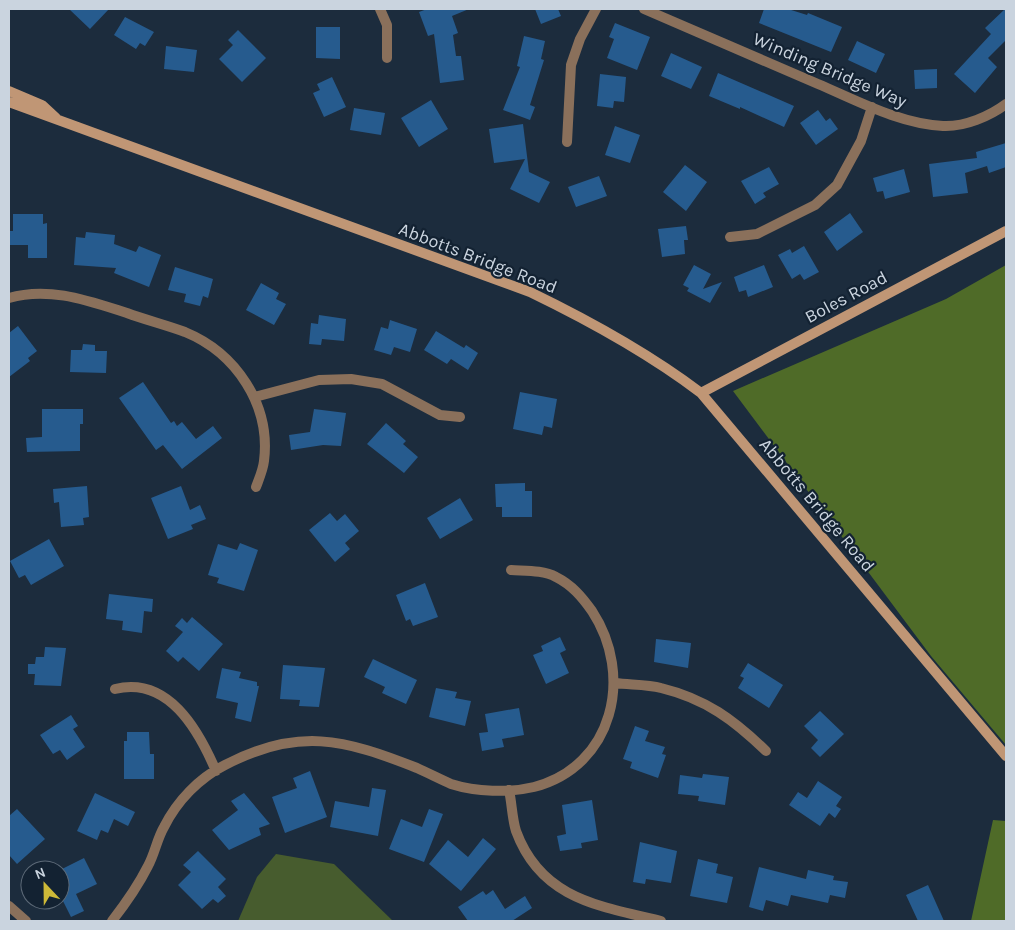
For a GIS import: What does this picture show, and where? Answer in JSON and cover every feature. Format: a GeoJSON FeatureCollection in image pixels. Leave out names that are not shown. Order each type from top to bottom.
{"type":"FeatureCollection","features":[{"type":"Feature","properties":{"kind":"main road"},"geometry":{"type":"LineString","coordinates":[[9,91],[42,105],[61,122]]}},
{"type":"Feature","properties":{"kind":"main road","name":"Abbotts Bridge Road"},"geometry":{"type":"LineString","coordinates":[[9,102],[530,292],[616,335],[668,368],[701,393],[1006,756]]}},
{"type":"Feature","properties":{"kind":"main road","name":"Boles Road"},"geometry":{"type":"LineString","coordinates":[[701,393],[1006,231]]}},
{"type":"Feature","properties":{"kind":"street"},"geometry":{"type":"LineString","coordinates":[[380,9],[387,25],[387,58]]}},
{"type":"Feature","properties":{"kind":"street"},"geometry":{"type":"LineString","coordinates":[[568,142],[571,66],[580,38],[596,9]]}},
{"type":"Feature","properties":{"kind":"street","name":"Winding Bridge Way"},"geometry":{"type":"LineString","coordinates":[[644,9],[872,107],[918,123],[945,126],[971,122],[996,112],[1006,104]]}},
{"type":"Feature","properties":{"kind":"street"},"geometry":{"type":"LineString","coordinates":[[730,237],[757,234],[815,205],[837,185],[861,141],[872,107]]}},
{"type":"Feature","properties":{"kind":"street"},"geometry":{"type":"LineString","coordinates":[[9,298],[27,294],[77,297],[186,333],[226,357],[238,370],[255,397],[264,441],[264,462],[256,487]]}},
{"type":"Feature","properties":{"kind":"street"},"geometry":{"type":"LineString","coordinates":[[255,397],[319,380],[351,379],[382,384],[440,415],[460,416]]}},
{"type":"Feature","properties":{"kind":"street"},"geometry":{"type":"LineString","coordinates":[[112,921],[134,892],[149,864],[164,827],[178,804],[198,783],[216,771],[255,751],[284,743],[314,740],[338,742],[415,768],[453,784],[485,790],[534,787],[554,780],[572,769],[586,757],[598,742],[606,723],[615,683],[610,651],[603,629],[582,598],[572,587],[554,576],[534,571],[511,570]]}},
{"type":"Feature","properties":{"kind":"street"},"geometry":{"type":"LineString","coordinates":[[615,683],[660,688],[699,700],[737,723],[766,751]]}},
{"type":"Feature","properties":{"kind":"street"},"geometry":{"type":"LineString","coordinates":[[116,689],[129,686],[144,686],[167,699],[196,731],[216,771]]}},
{"type":"Feature","properties":{"kind":"street"},"geometry":{"type":"LineString","coordinates":[[509,790],[516,831],[530,859],[551,883],[578,899],[661,921]]}},
{"type":"Feature","properties":{"kind":"street"},"geometry":{"type":"LineString","coordinates":[[9,906],[26,921]]}},
{"type":"Feature","properties":{"kind":"green space"},"geometry":{"type":"Polygon","coordinates":[[[1006,265],[1006,745],[931,656],[733,391],[946,299],[1006,265]]]}},
{"type":"Feature","properties":{"kind":"green space"},"geometry":{"type":"Polygon","coordinates":[[[993,820],[1006,821],[1006,921],[971,921],[993,820]]]}},
{"type":"Feature","properties":{"kind":"green space"},"geometry":{"type":"Polygon","coordinates":[[[276,854],[334,864],[393,921],[238,921],[257,877],[276,854]]]}},
{"type":"Feature","properties":{"kind":"building"},"geometry":{"type":"Polygon","coordinates":[[[69,9],[109,9],[90,29],[69,9]]]}},
{"type":"Feature","properties":{"kind":"building"},"geometry":{"type":"Polygon","coordinates":[[[427,9],[469,9],[452,16],[458,33],[453,35],[456,56],[461,56],[464,80],[440,83],[434,34],[428,36],[419,12],[427,9]]]}},
{"type":"Feature","properties":{"kind":"building"},"geometry":{"type":"Polygon","coordinates":[[[535,9],[558,9],[561,16],[541,24],[535,9]]]}},
{"type":"Feature","properties":{"kind":"building"},"geometry":{"type":"Polygon","coordinates":[[[764,9],[788,9],[807,15],[808,13],[842,27],[831,52],[759,23],[764,9]]]}},
{"type":"Feature","properties":{"kind":"building"},"geometry":{"type":"Polygon","coordinates":[[[1005,9],[1006,40],[988,58],[997,67],[975,93],[954,74],[991,34],[985,28],[1005,9]]]}},
{"type":"Feature","properties":{"kind":"building"},"geometry":{"type":"Polygon","coordinates":[[[125,17],[154,32],[145,46],[140,43],[136,49],[114,35],[125,17]]]}},
{"type":"Feature","properties":{"kind":"building"},"geometry":{"type":"Polygon","coordinates":[[[615,23],[650,37],[637,70],[607,58],[614,39],[609,37],[615,23]]]}},
{"type":"Feature","properties":{"kind":"building"},"geometry":{"type":"Polygon","coordinates":[[[316,27],[340,27],[340,59],[316,58],[316,27]]]}},
{"type":"Feature","properties":{"kind":"building"},"geometry":{"type":"Polygon","coordinates":[[[238,30],[266,58],[242,82],[219,59],[233,45],[228,40],[238,30]]]}},
{"type":"Feature","properties":{"kind":"building"},"geometry":{"type":"Polygon","coordinates":[[[524,36],[545,41],[541,59],[544,60],[530,105],[535,107],[530,120],[503,110],[520,67],[517,66],[524,36]]]}},
{"type":"Feature","properties":{"kind":"building"},"geometry":{"type":"Polygon","coordinates":[[[857,41],[885,54],[876,73],[848,60],[857,41]]]}},
{"type":"Feature","properties":{"kind":"building"},"geometry":{"type":"Polygon","coordinates":[[[166,46],[197,50],[194,72],[164,69],[166,46]]]}},
{"type":"Feature","properties":{"kind":"building"},"geometry":{"type":"Polygon","coordinates":[[[671,53],[702,67],[691,89],[661,76],[671,53]]]}},
{"type":"Feature","properties":{"kind":"building"},"geometry":{"type":"Polygon","coordinates":[[[937,69],[937,88],[915,89],[914,70],[937,69]]]}},
{"type":"Feature","properties":{"kind":"building"},"geometry":{"type":"Polygon","coordinates":[[[718,73],[794,106],[784,127],[740,107],[740,109],[709,96],[718,73]]]}},
{"type":"Feature","properties":{"kind":"building"},"geometry":{"type":"Polygon","coordinates":[[[600,74],[626,77],[624,102],[614,101],[613,108],[597,106],[600,74]]]}},
{"type":"Feature","properties":{"kind":"building"},"geometry":{"type":"Polygon","coordinates":[[[332,77],[346,107],[324,117],[313,93],[320,90],[317,84],[332,77]]]}},
{"type":"Feature","properties":{"kind":"building"},"geometry":{"type":"Polygon","coordinates":[[[431,100],[448,129],[419,147],[401,118],[431,100]]]}},
{"type":"Feature","properties":{"kind":"building"},"geometry":{"type":"Polygon","coordinates":[[[354,108],[385,113],[381,135],[350,130],[354,108]]]}},
{"type":"Feature","properties":{"kind":"building"},"geometry":{"type":"Polygon","coordinates":[[[818,110],[826,121],[830,118],[838,129],[816,145],[800,123],[818,110]]]}},
{"type":"Feature","properties":{"kind":"building"},"geometry":{"type":"Polygon","coordinates":[[[523,124],[529,172],[550,182],[539,203],[510,189],[525,159],[494,163],[489,129],[523,124]]]}},
{"type":"Feature","properties":{"kind":"building"},"geometry":{"type":"Polygon","coordinates":[[[615,126],[640,135],[630,163],[605,155],[615,126]]]}},
{"type":"Feature","properties":{"kind":"building"},"geometry":{"type":"Polygon","coordinates":[[[1006,143],[1006,167],[989,173],[987,166],[965,173],[968,193],[933,197],[929,164],[977,158],[976,152],[1006,143]]]}},
{"type":"Feature","properties":{"kind":"building"},"geometry":{"type":"Polygon","coordinates":[[[685,165],[707,182],[686,211],[663,192],[685,165]]]}},
{"type":"Feature","properties":{"kind":"building"},"geometry":{"type":"Polygon","coordinates":[[[769,167],[779,184],[763,193],[766,197],[755,204],[741,181],[769,167]]]}},
{"type":"Feature","properties":{"kind":"building"},"geometry":{"type":"Polygon","coordinates":[[[904,169],[910,192],[885,199],[883,191],[877,192],[873,178],[904,169]]]}},
{"type":"Feature","properties":{"kind":"building"},"geometry":{"type":"Polygon","coordinates":[[[599,176],[607,196],[576,207],[568,187],[599,176]]]}},
{"type":"Feature","properties":{"kind":"building"},"geometry":{"type":"Polygon","coordinates":[[[850,213],[863,232],[837,251],[824,232],[850,213]]]}},
{"type":"Feature","properties":{"kind":"building"},"geometry":{"type":"Polygon","coordinates":[[[13,214],[43,214],[43,224],[47,223],[47,258],[28,258],[28,245],[9,245],[9,231],[13,231],[13,214]]]}},
{"type":"Feature","properties":{"kind":"building"},"geometry":{"type":"Polygon","coordinates":[[[686,226],[688,240],[684,240],[685,254],[662,257],[658,229],[686,226]]]}},
{"type":"Feature","properties":{"kind":"building"},"geometry":{"type":"Polygon","coordinates":[[[86,232],[115,235],[114,244],[136,252],[139,246],[161,255],[149,287],[114,273],[116,268],[74,265],[76,237],[85,238],[86,232]]]}},
{"type":"Feature","properties":{"kind":"building"},"geometry":{"type":"Polygon","coordinates":[[[804,246],[819,272],[804,280],[800,274],[792,279],[778,255],[790,249],[792,253],[804,246]]]}},
{"type":"Feature","properties":{"kind":"building"},"geometry":{"type":"Polygon","coordinates":[[[694,265],[711,274],[703,289],[722,282],[710,303],[687,291],[689,288],[683,285],[694,265]]]}},
{"type":"Feature","properties":{"kind":"building"},"geometry":{"type":"Polygon","coordinates":[[[764,265],[773,287],[748,297],[746,290],[739,292],[734,277],[764,265]]]}},
{"type":"Feature","properties":{"kind":"building"},"geometry":{"type":"Polygon","coordinates":[[[175,267],[213,279],[208,298],[203,296],[200,306],[184,302],[186,294],[168,290],[175,267]]]}},
{"type":"Feature","properties":{"kind":"building"},"geometry":{"type":"Polygon","coordinates":[[[261,283],[279,293],[276,299],[286,304],[274,325],[246,310],[261,283]]]}},
{"type":"Feature","properties":{"kind":"building"},"geometry":{"type":"Polygon","coordinates":[[[319,315],[346,319],[344,341],[322,339],[321,345],[309,344],[311,323],[318,324],[319,315]]]}},
{"type":"Feature","properties":{"kind":"building"},"geometry":{"type":"Polygon","coordinates":[[[390,320],[417,329],[410,352],[394,347],[391,355],[374,350],[381,327],[388,329],[390,320]]]}},
{"type":"Feature","properties":{"kind":"building"},"geometry":{"type":"Polygon","coordinates":[[[18,326],[37,351],[28,358],[30,361],[9,377],[9,333],[18,326]]]}},
{"type":"Feature","properties":{"kind":"building"},"geometry":{"type":"Polygon","coordinates":[[[436,331],[464,348],[466,345],[478,353],[468,370],[451,359],[447,364],[424,350],[436,331]]]}},
{"type":"Feature","properties":{"kind":"building"},"geometry":{"type":"Polygon","coordinates":[[[83,344],[95,345],[95,351],[107,351],[106,373],[70,372],[71,350],[82,350],[83,344]]]}},
{"type":"Feature","properties":{"kind":"building"},"geometry":{"type":"Polygon","coordinates":[[[143,382],[171,423],[174,421],[177,426],[182,422],[196,439],[213,426],[222,438],[182,469],[163,445],[156,450],[119,398],[143,382]]]}},
{"type":"Feature","properties":{"kind":"building"},"geometry":{"type":"Polygon","coordinates":[[[520,392],[557,399],[552,428],[544,426],[542,435],[513,429],[520,392]]]}},
{"type":"Feature","properties":{"kind":"building"},"geometry":{"type":"Polygon","coordinates":[[[42,409],[83,409],[83,424],[80,424],[80,451],[27,452],[26,438],[42,437],[42,409]]]}},
{"type":"Feature","properties":{"kind":"building"},"geometry":{"type":"Polygon","coordinates":[[[314,409],[346,413],[341,446],[323,445],[291,450],[289,435],[310,432],[314,409]]]}},
{"type":"Feature","properties":{"kind":"building"},"geometry":{"type":"Polygon","coordinates":[[[386,423],[406,441],[403,444],[418,457],[404,473],[367,444],[386,423]]]}},
{"type":"Feature","properties":{"kind":"building"},"geometry":{"type":"Polygon","coordinates":[[[525,483],[525,491],[532,491],[532,517],[502,517],[502,507],[496,507],[495,484],[525,483]]]}},
{"type":"Feature","properties":{"kind":"building"},"geometry":{"type":"Polygon","coordinates":[[[87,486],[89,517],[83,518],[84,525],[61,527],[59,502],[54,503],[53,489],[87,486]]]}},
{"type":"Feature","properties":{"kind":"building"},"geometry":{"type":"Polygon","coordinates":[[[181,486],[190,510],[200,505],[206,519],[191,525],[193,529],[168,539],[151,498],[181,486]]]}},
{"type":"Feature","properties":{"kind":"building"},"geometry":{"type":"Polygon","coordinates":[[[460,498],[473,520],[440,539],[427,518],[460,498]]]}},
{"type":"Feature","properties":{"kind":"building"},"geometry":{"type":"Polygon","coordinates":[[[330,513],[337,521],[345,514],[359,531],[345,543],[350,549],[335,562],[309,530],[330,513]]]}},
{"type":"Feature","properties":{"kind":"building"},"geometry":{"type":"Polygon","coordinates":[[[49,539],[64,566],[31,585],[25,575],[19,578],[10,561],[49,539]]]}},
{"type":"Feature","properties":{"kind":"building"},"geometry":{"type":"Polygon","coordinates":[[[240,543],[258,550],[244,591],[217,583],[219,578],[208,575],[218,544],[237,550],[240,543]]]}},
{"type":"Feature","properties":{"kind":"building"},"geometry":{"type":"Polygon","coordinates":[[[425,583],[438,617],[413,626],[410,619],[406,621],[396,595],[425,583]]]}},
{"type":"Feature","properties":{"kind":"building"},"geometry":{"type":"Polygon","coordinates":[[[109,594],[153,599],[152,612],[144,611],[142,633],[122,630],[123,621],[106,619],[109,594]]]}},
{"type":"Feature","properties":{"kind":"building"},"geometry":{"type":"Polygon","coordinates":[[[192,617],[223,644],[199,671],[183,657],[178,662],[166,651],[183,632],[175,626],[182,618],[187,623],[192,617]]]}},
{"type":"Feature","properties":{"kind":"building"},"geometry":{"type":"Polygon","coordinates":[[[560,637],[566,650],[560,653],[569,673],[546,684],[533,655],[543,651],[541,646],[560,637]]]}},
{"type":"Feature","properties":{"kind":"building"},"geometry":{"type":"Polygon","coordinates":[[[656,639],[691,643],[688,668],[654,662],[656,639]]]}},
{"type":"Feature","properties":{"kind":"building"},"geometry":{"type":"Polygon","coordinates":[[[45,647],[66,648],[61,686],[34,685],[35,674],[28,674],[28,664],[35,664],[36,657],[44,657],[45,647]]]}},
{"type":"Feature","properties":{"kind":"building"},"geometry":{"type":"Polygon","coordinates":[[[373,659],[417,680],[406,704],[382,693],[385,687],[364,677],[373,659]]]}},
{"type":"Feature","properties":{"kind":"building"},"geometry":{"type":"Polygon","coordinates":[[[748,663],[783,685],[769,708],[738,688],[744,678],[740,676],[748,663]]]}},
{"type":"Feature","properties":{"kind":"building"},"geometry":{"type":"Polygon","coordinates":[[[283,665],[325,668],[319,707],[299,706],[300,700],[280,699],[283,665]]]}},
{"type":"Feature","properties":{"kind":"building"},"geometry":{"type":"Polygon","coordinates":[[[222,668],[241,672],[239,678],[257,682],[257,686],[259,686],[251,722],[235,718],[238,703],[216,698],[222,668]]]}},
{"type":"Feature","properties":{"kind":"building"},"geometry":{"type":"Polygon","coordinates":[[[436,688],[457,692],[455,698],[471,701],[465,726],[429,717],[436,688]]]}},
{"type":"Feature","properties":{"kind":"building"},"geometry":{"type":"Polygon","coordinates":[[[519,708],[524,735],[502,739],[504,747],[482,751],[479,733],[488,732],[485,714],[519,708]]]}},
{"type":"Feature","properties":{"kind":"building"},"geometry":{"type":"Polygon","coordinates":[[[820,711],[844,734],[820,757],[811,748],[818,740],[804,726],[820,711]]]}},
{"type":"Feature","properties":{"kind":"building"},"geometry":{"type":"Polygon","coordinates":[[[71,715],[78,726],[73,729],[85,747],[67,760],[60,750],[53,754],[40,735],[71,715]]]}},
{"type":"Feature","properties":{"kind":"building"},"geometry":{"type":"Polygon","coordinates":[[[635,726],[649,731],[645,741],[665,747],[662,754],[666,755],[658,778],[630,768],[632,762],[623,759],[635,726]]]}},
{"type":"Feature","properties":{"kind":"building"},"geometry":{"type":"Polygon","coordinates":[[[127,732],[149,732],[150,754],[154,754],[154,779],[124,779],[124,741],[127,741],[127,732]]]}},
{"type":"Feature","properties":{"kind":"building"},"geometry":{"type":"Polygon","coordinates":[[[310,771],[327,817],[285,833],[272,797],[297,788],[293,778],[310,771]]]}},
{"type":"Feature","properties":{"kind":"building"},"geometry":{"type":"Polygon","coordinates":[[[703,774],[729,777],[725,805],[698,801],[699,796],[678,794],[680,775],[702,778],[703,774]]]}},
{"type":"Feature","properties":{"kind":"building"},"geometry":{"type":"Polygon","coordinates":[[[818,781],[842,797],[836,806],[841,809],[835,818],[829,813],[820,826],[789,805],[798,792],[807,798],[818,781]]]}},
{"type":"Feature","properties":{"kind":"building"},"geometry":{"type":"Polygon","coordinates":[[[372,788],[386,790],[378,836],[330,827],[335,801],[369,807],[372,788]]]}},
{"type":"Feature","properties":{"kind":"building"},"geometry":{"type":"Polygon","coordinates":[[[95,793],[135,812],[128,826],[114,819],[108,833],[101,830],[97,840],[77,831],[95,793]]]}},
{"type":"Feature","properties":{"kind":"building"},"geometry":{"type":"Polygon","coordinates":[[[244,793],[270,824],[259,828],[261,835],[229,850],[212,830],[238,810],[231,801],[244,793]]]}},
{"type":"Feature","properties":{"kind":"building"},"geometry":{"type":"Polygon","coordinates":[[[592,800],[598,840],[581,843],[582,848],[560,851],[557,836],[566,834],[562,805],[592,800]]]}},
{"type":"Feature","properties":{"kind":"building"},"geometry":{"type":"Polygon","coordinates":[[[17,809],[45,839],[17,864],[9,855],[9,816],[17,809]]]}},
{"type":"Feature","properties":{"kind":"building"},"geometry":{"type":"Polygon","coordinates":[[[429,809],[443,814],[424,862],[389,849],[401,819],[422,827],[429,809]]]}},
{"type":"Feature","properties":{"kind":"building"},"geometry":{"type":"Polygon","coordinates":[[[483,838],[496,849],[461,891],[429,864],[448,840],[468,857],[483,838]]]}},
{"type":"Feature","properties":{"kind":"building"},"geometry":{"type":"Polygon","coordinates":[[[640,842],[677,851],[671,883],[646,879],[645,884],[633,882],[640,842]]]}},
{"type":"Feature","properties":{"kind":"building"},"geometry":{"type":"Polygon","coordinates":[[[198,851],[226,879],[218,887],[226,896],[218,903],[213,899],[202,909],[178,885],[191,872],[183,865],[198,851]]]}},
{"type":"Feature","properties":{"kind":"building"},"geometry":{"type":"Polygon","coordinates":[[[84,858],[97,884],[76,894],[84,911],[71,917],[68,910],[70,910],[70,865],[84,858]]]}},
{"type":"Feature","properties":{"kind":"building"},"geometry":{"type":"Polygon","coordinates":[[[698,859],[718,864],[716,873],[733,877],[727,903],[690,896],[698,859]]]}},
{"type":"Feature","properties":{"kind":"building"},"geometry":{"type":"Polygon","coordinates":[[[759,867],[806,879],[808,870],[834,876],[833,880],[848,882],[845,898],[830,895],[828,903],[791,895],[788,906],[766,900],[763,911],[749,907],[759,867]]]}},
{"type":"Feature","properties":{"kind":"building"},"geometry":{"type":"Polygon","coordinates":[[[928,885],[944,921],[918,921],[906,895],[928,885]]]}},
{"type":"Feature","properties":{"kind":"building"},"geometry":{"type":"Polygon","coordinates":[[[493,890],[505,909],[525,896],[532,908],[512,921],[468,921],[458,907],[483,891],[486,895],[493,890]]]}}]}
